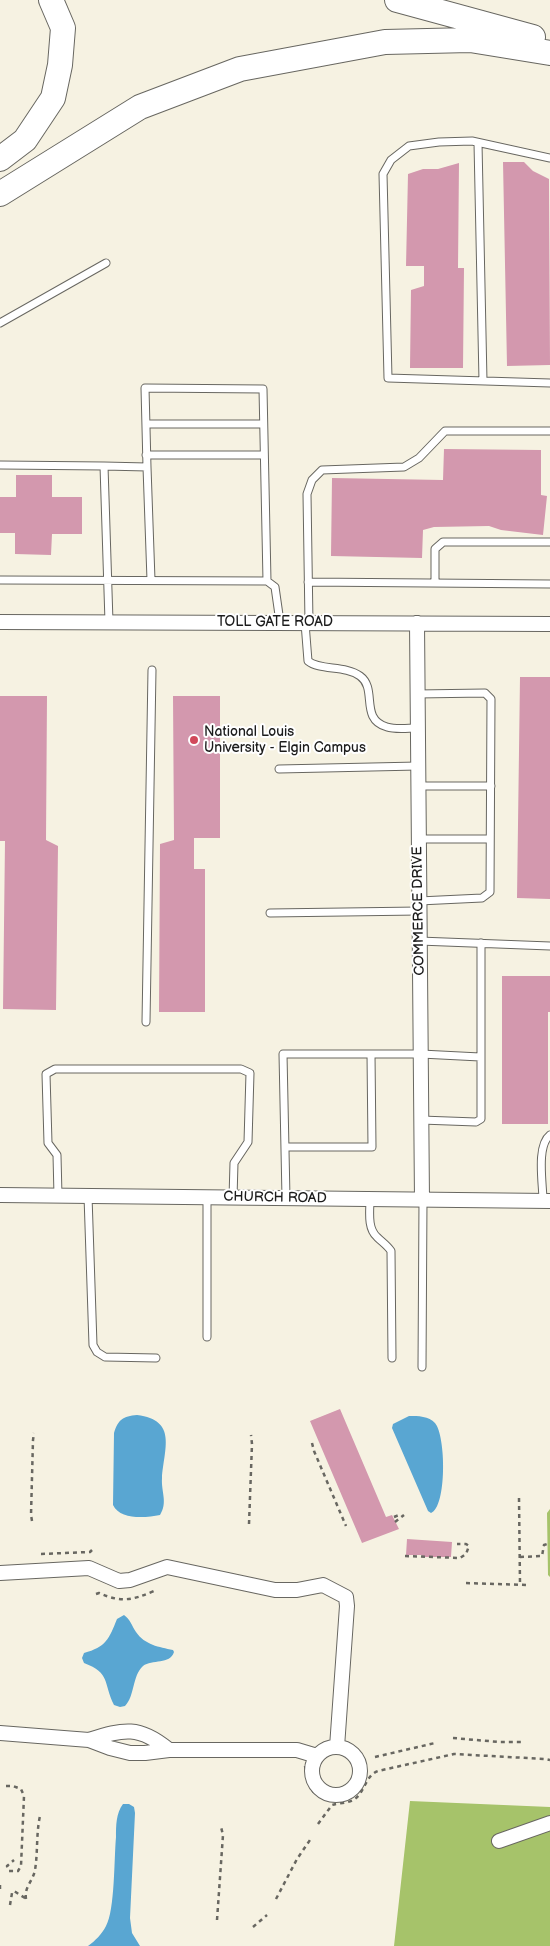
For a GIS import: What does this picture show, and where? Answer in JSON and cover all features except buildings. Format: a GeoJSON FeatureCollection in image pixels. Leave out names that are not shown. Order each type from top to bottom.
{"type":"FeatureCollection","features":[{"type":"Feature","properties":{"kind":"highway"},"geometry":{"type":"LineString","coordinates":[[0,159],[25,140],[53,98],[60,65],[63,28],[51,0]]}},
{"type":"Feature","properties":{"kind":"highway"},"geometry":{"type":"LineString","coordinates":[[397,0],[550,41]]}},
{"type":"Feature","properties":{"kind":"highway"},"geometry":{"type":"LineString","coordinates":[[0,194],[140,107],[240,69],[386,42],[470,40],[550,53]]}},
{"type":"Feature","properties":{"kind":"street","name":"TOLL GATE ROAD"},"geometry":{"type":"LineString","coordinates":[[0,622],[550,624]]}},
{"type":"Feature","properties":{"kind":"street","name":"COMMERCE DRIVE"},"geometry":{"type":"LineString","coordinates":[[417,623],[422,1200]]}},
{"type":"Feature","properties":{"kind":"street","name":"CHURCH ROAD"},"geometry":{"type":"LineString","coordinates":[[0,1195],[546,1201]]}},
{"type":"Feature","properties":{"kind":"street"},"geometry":{"type":"LineString","coordinates":[[0,1573],[88,1568],[119,1581],[130,1580],[167,1567],[275,1590],[297,1590],[323,1585],[328,1587],[346,1597],[347,1606],[337,1747]]}},
{"type":"Feature","properties":{"kind":"street"},"geometry":{"type":"LineString","coordinates":[[89,1740],[120,1731],[127,1731],[146,1735],[157,1740],[169,1750]]}},
{"type":"Feature","properties":{"kind":"street"},"geometry":{"type":"LineString","coordinates":[[0,1732],[89,1740],[110,1748],[145,1753],[169,1750],[297,1750],[310,1759],[313,1764],[313,1780],[318,1787],[332,1795],[340,1795],[347,1792],[358,1781],[360,1765],[351,1752],[337,1747],[329,1748],[310,1759]]}},
{"type":"Feature","properties":{"kind":"street"},"geometry":{"type":"LineString","coordinates":[[499,1841],[550,1823]]}},
{"type":"Feature","properties":{"kind":"lane"},"geometry":{"type":"LineString","coordinates":[[550,158],[478,143],[439,142],[409,146],[391,160],[383,174],[388,378],[550,382]]}},
{"type":"Feature","properties":{"kind":"lane"},"geometry":{"type":"LineString","coordinates":[[478,143],[483,381]]}},
{"type":"Feature","properties":{"kind":"lane"},"geometry":{"type":"LineString","coordinates":[[0,323],[106,263]]}},
{"type":"Feature","properties":{"kind":"lane"},"geometry":{"type":"LineString","coordinates":[[151,580],[145,388],[262,389],[267,581]]}},
{"type":"Feature","properties":{"kind":"lane"},"geometry":{"type":"LineString","coordinates":[[146,424],[263,424]]}},
{"type":"Feature","properties":{"kind":"lane"},"geometry":{"type":"LineString","coordinates":[[418,728],[388,728],[378,723],[371,715],[368,686],[360,676],[347,670],[313,665],[308,661],[307,494],[312,480],[322,470],[404,467],[419,458],[445,430],[550,431]]}},
{"type":"Feature","properties":{"kind":"lane"},"geometry":{"type":"LineString","coordinates":[[146,455],[264,455]]}},
{"type":"Feature","properties":{"kind":"lane"},"geometry":{"type":"LineString","coordinates":[[0,465],[147,467]]}},
{"type":"Feature","properties":{"kind":"lane"},"geometry":{"type":"LineString","coordinates":[[104,466],[108,622]]}},
{"type":"Feature","properties":{"kind":"lane"},"geometry":{"type":"LineString","coordinates":[[434,583],[434,549],[443,542],[550,542]]}},
{"type":"Feature","properties":{"kind":"lane"},"geometry":{"type":"LineString","coordinates":[[0,580],[267,581],[275,587],[280,622]]}},
{"type":"Feature","properties":{"kind":"lane"},"geometry":{"type":"LineString","coordinates":[[308,582],[550,584]]}},
{"type":"Feature","properties":{"kind":"lane"},"geometry":{"type":"LineString","coordinates":[[146,1022],[152,670]]}},
{"type":"Feature","properties":{"kind":"lane"},"geometry":{"type":"LineString","coordinates":[[270,913],[419,906],[482,898],[490,892],[491,699],[484,693],[417,694]]}},
{"type":"Feature","properties":{"kind":"lane"},"geometry":{"type":"LineString","coordinates":[[279,769],[418,766]]}},
{"type":"Feature","properties":{"kind":"lane"},"geometry":{"type":"LineString","coordinates":[[418,786],[491,786]]}},
{"type":"Feature","properties":{"kind":"lane"},"geometry":{"type":"LineString","coordinates":[[419,839],[490,839]]}},
{"type":"Feature","properties":{"kind":"lane"},"geometry":{"type":"LineString","coordinates":[[420,941],[550,946]]}},
{"type":"Feature","properties":{"kind":"lane"},"geometry":{"type":"LineString","coordinates":[[421,1120],[476,1122],[481,1120],[481,943]]}},
{"type":"Feature","properties":{"kind":"lane"},"geometry":{"type":"LineString","coordinates":[[286,1198],[282,1054],[421,1054],[480,1057]]}},
{"type":"Feature","properties":{"kind":"lane"},"geometry":{"type":"LineString","coordinates":[[285,1146],[372,1147],[371,1054]]}},
{"type":"Feature","properties":{"kind":"lane"},"geometry":{"type":"LineString","coordinates":[[58,1196],[57,1155],[48,1143],[46,1074],[55,1069],[241,1069],[250,1073],[248,1142],[234,1163],[233,1198]]}},
{"type":"Feature","properties":{"kind":"lane"},"geometry":{"type":"LineString","coordinates":[[546,1201],[542,1148],[545,1139],[550,1135]]}},
{"type":"Feature","properties":{"kind":"lane"},"geometry":{"type":"LineString","coordinates":[[88,1196],[93,1346],[97,1352],[105,1357],[156,1358]]}},
{"type":"Feature","properties":{"kind":"lane"},"geometry":{"type":"LineString","coordinates":[[206,1197],[207,1336]]}},
{"type":"Feature","properties":{"kind":"lane"},"geometry":{"type":"LineString","coordinates":[[370,1199],[372,1231],[375,1236],[388,1245],[391,1251],[392,1358]]}},
{"type":"Feature","properties":{"kind":"lane"},"geometry":{"type":"LineString","coordinates":[[422,1200],[422,1368]]}},
{"type":"Feature","properties":{"kind":"path"},"geometry":{"type":"LineString","coordinates":[[32,1521],[34,1434]]}},
{"type":"Feature","properties":{"kind":"path"},"geometry":{"type":"LineString","coordinates":[[249,1524],[251,1435]]}},
{"type":"Feature","properties":{"kind":"path"},"geometry":{"type":"LineString","coordinates":[[312,1443],[346,1526]]}},
{"type":"Feature","properties":{"kind":"path"},"geometry":{"type":"LineString","coordinates":[[519,1498],[520,1584]]}},
{"type":"Feature","properties":{"kind":"path"},"geometry":{"type":"LineString","coordinates":[[394,1517],[403,1516],[395,1522]]}},
{"type":"Feature","properties":{"kind":"path"},"geometry":{"type":"LineString","coordinates":[[405,1556],[460,1558],[466,1554],[469,1546],[457,1544]]}},
{"type":"Feature","properties":{"kind":"path"},"geometry":{"type":"LineString","coordinates":[[520,1557],[542,1556],[544,1545],[547,1544]]}},
{"type":"Feature","properties":{"kind":"path"},"geometry":{"type":"LineString","coordinates":[[41,1554],[90,1552],[92,1550]]}},
{"type":"Feature","properties":{"kind":"path"},"geometry":{"type":"LineString","coordinates":[[466,1583],[528,1584]]}},
{"type":"Feature","properties":{"kind":"path"},"geometry":{"type":"LineString","coordinates":[[96,1594],[112,1600],[135,1600],[154,1591],[157,1592]]}},
{"type":"Feature","properties":{"kind":"path"},"geometry":{"type":"LineString","coordinates":[[453,1738],[521,1742]]}},
{"type":"Feature","properties":{"kind":"path"},"geometry":{"type":"LineString","coordinates":[[375,1757],[436,1742]]}},
{"type":"Feature","properties":{"kind":"path"},"geometry":{"type":"LineString","coordinates":[[318,1824],[332,1805],[354,1800],[372,1774],[378,1771],[454,1754],[550,1760]]}},
{"type":"Feature","properties":{"kind":"path"},"geometry":{"type":"LineString","coordinates":[[310,1759],[308,1782],[314,1793],[313,1795]]}},
{"type":"Feature","properties":{"kind":"path"},"geometry":{"type":"LineString","coordinates":[[6,1786],[21,1789],[24,1796],[21,1866],[18,1871],[9,1871],[7,1866],[14,1860]]}},
{"type":"Feature","properties":{"kind":"path"},"geometry":{"type":"LineString","coordinates":[[10,1905],[14,1891],[26,1899],[25,1892],[35,1872],[40,1816]]}},
{"type":"Feature","properties":{"kind":"path"},"geometry":{"type":"LineString","coordinates":[[218,1920],[223,1835],[221,1827]]}},
{"type":"Feature","properties":{"kind":"path"},"geometry":{"type":"LineString","coordinates":[[276,1900],[297,1859],[310,1840]]}},
{"type":"Feature","properties":{"kind":"path"},"geometry":{"type":"LineString","coordinates":[[0,1885],[0,1892]]}},
{"type":"Feature","properties":{"kind":"path"},"geometry":{"type":"LineString","coordinates":[[253,1927],[267,1915]]}},
{"type":"Feature","properties":{"kind":"green space"},"geometry":{"type":"Polygon","coordinates":[[[550,1509],[550,1577],[548,1575],[547,1513],[550,1509]]]}},
{"type":"Feature","properties":{"kind":"green space"},"geometry":{"type":"Polygon","coordinates":[[[410,1801],[550,1807],[550,1946],[394,1946],[410,1801]]]}},
{"type":"Feature","properties":{"kind":"water"},"geometry":{"type":"Polygon","coordinates":[[[137,1415],[150,1418],[158,1423],[163,1429],[166,1438],[162,1478],[164,1506],[160,1515],[147,1517],[127,1516],[116,1510],[113,1505],[114,1433],[117,1425],[122,1420],[128,1416],[137,1415]]]}},
{"type":"Feature","properties":{"kind":"water"},"geometry":{"type":"Polygon","coordinates":[[[409,1416],[430,1419],[439,1430],[443,1456],[442,1485],[440,1498],[436,1508],[431,1513],[428,1511],[392,1428],[393,1424],[409,1416]]]}},
{"type":"Feature","properties":{"kind":"water"},"geometry":{"type":"Polygon","coordinates":[[[124,1615],[144,1640],[174,1652],[169,1659],[147,1664],[139,1670],[128,1702],[125,1706],[120,1707],[114,1705],[105,1680],[99,1671],[84,1663],[82,1658],[84,1653],[97,1648],[106,1641],[117,1619],[124,1615]]]}},
{"type":"Feature","properties":{"kind":"water"},"geometry":{"type":"Polygon","coordinates":[[[123,1804],[129,1804],[134,1807],[135,1813],[130,1918],[132,1933],[140,1946],[88,1946],[102,1932],[109,1918],[113,1896],[117,1820],[123,1804]]]}},
{"type":"Feature","properties":{"kind":"place","name":"National Louis University - Elgin Campus"},"geometry":{"type":"Point","coordinates":[194,740]}}]}
